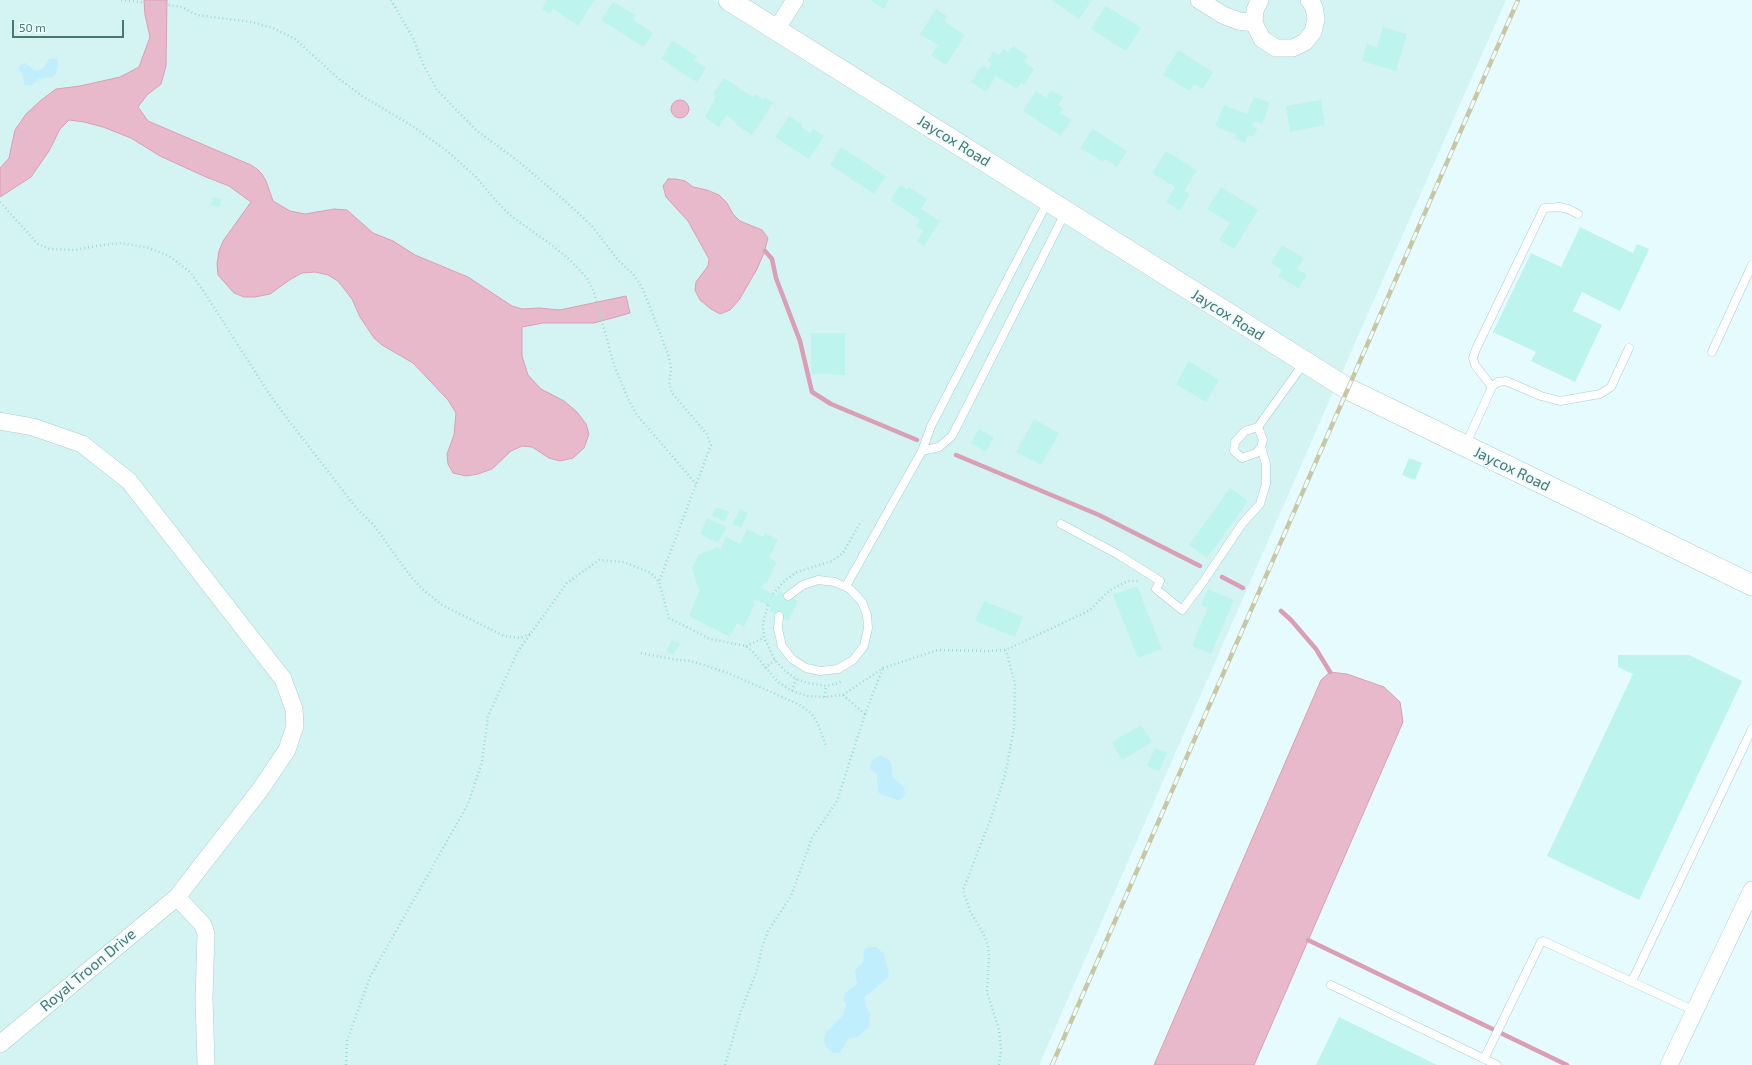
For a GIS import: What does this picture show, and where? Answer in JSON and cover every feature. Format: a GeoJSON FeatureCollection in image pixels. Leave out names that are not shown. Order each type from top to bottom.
{"type":"FeatureCollection","features":[{"type":"Feature","properties":{"kind":"street","name":"Jaycox Road"},"geometry":{"type":"LineString","coordinates":[[729,0],[1304,363],[1348,389],[1752,585]]}},
{"type":"Feature","properties":{"kind":"street"},"geometry":{"type":"LineString","coordinates":[[776,30],[795,0]]}},
{"type":"Feature","properties":{"kind":"street"},"geometry":{"type":"LineString","coordinates":[[1199,0],[1223,16],[1254,24]]}},
{"type":"Feature","properties":{"kind":"street"},"geometry":{"type":"LineString","coordinates":[[1260,0],[1255,10],[1254,24],[1262,39],[1276,48],[1293,48],[1305,42],[1313,32],[1316,19],[1314,7],[1310,0]]}},
{"type":"Feature","properties":{"kind":"street","name":"Royal Troon Drive"},"geometry":{"type":"LineString","coordinates":[[0,421],[33,427],[82,444],[129,481],[283,679],[294,709],[294,726],[287,750],[260,790],[177,896],[0,1044]]}},
{"type":"Feature","properties":{"kind":"street"},"geometry":{"type":"LineString","coordinates":[[1669,1065],[1752,890]]}},
{"type":"Feature","properties":{"kind":"street"},"geometry":{"type":"LineString","coordinates":[[177,896],[203,925],[206,934],[204,1005],[206,1065]]}},
{"type":"Feature","properties":{"kind":"lane"},"geometry":{"type":"LineString","coordinates":[[846,586],[922,451],[931,426],[1048,200]]}},
{"type":"Feature","properties":{"kind":"lane"},"geometry":{"type":"LineString","coordinates":[[1492,387],[1475,365],[1473,358],[1544,208],[1558,207],[1568,209],[1578,214]]}},
{"type":"Feature","properties":{"kind":"lane"},"geometry":{"type":"LineString","coordinates":[[922,451],[939,447],[952,436],[1066,212]]}},
{"type":"Feature","properties":{"kind":"lane"},"geometry":{"type":"LineString","coordinates":[[1712,352],[1752,265]]}},
{"type":"Feature","properties":{"kind":"lane"},"geometry":{"type":"LineString","coordinates":[[1465,446],[1492,387],[1498,382],[1506,381],[1541,396],[1560,401],[1600,394],[1611,387],[1629,348]]}},
{"type":"Feature","properties":{"kind":"lane"},"geometry":{"type":"LineString","coordinates":[[1261,447],[1256,453],[1242,458],[1234,452],[1235,442],[1245,431],[1258,427],[1304,363]]}},
{"type":"Feature","properties":{"kind":"lane"},"geometry":{"type":"LineString","coordinates":[[1061,524],[1119,555],[1160,581],[1156,588],[1182,610],[1203,582],[1242,524],[1260,504],[1266,484],[1266,464],[1261,447],[1262,440],[1258,427]]}},
{"type":"Feature","properties":{"kind":"lane"},"geometry":{"type":"LineString","coordinates":[[779,616],[778,630],[780,642],[786,653],[795,662],[806,668],[829,671],[842,667],[853,660],[862,650],[866,641],[868,628],[867,615],[864,606],[857,595],[846,586],[831,581],[818,580],[802,585],[788,596]]}},
{"type":"Feature","properties":{"kind":"lane"},"geometry":{"type":"LineString","coordinates":[[1632,982],[1750,740],[1752,729]]}},
{"type":"Feature","properties":{"kind":"lane"},"geometry":{"type":"LineString","coordinates":[[1484,1059],[1541,942],[1543,941],[1695,1011]]}},
{"type":"Feature","properties":{"kind":"lane"},"geometry":{"type":"LineString","coordinates":[[1331,985],[1497,1065]]}},
{"type":"Feature","properties":{"kind":"path"},"geometry":{"type":"LineString","coordinates":[[121,0],[182,7],[198,14],[252,22],[273,28],[295,39],[338,78],[362,96],[414,127],[447,150],[475,176],[511,216],[570,260],[587,278],[594,292],[614,365],[628,399],[637,415],[696,485]]}},
{"type":"Feature","properties":{"kind":"path"},"geometry":{"type":"LineString","coordinates":[[391,0],[413,38],[423,64],[437,90],[477,131],[518,161],[565,200],[592,226],[618,260],[634,274],[642,287],[668,354],[671,368],[668,384],[672,393],[707,434],[711,445],[659,582]]}},
{"type":"Feature","properties":{"kind":"path"},"geometry":{"type":"LineString","coordinates":[[1,204],[38,244],[50,249],[75,250],[121,243],[149,248],[169,256],[190,272],[206,294],[268,392],[289,421],[358,510],[373,524],[408,573],[422,589],[442,605],[504,636],[520,638],[532,632]]}},
{"type":"Feature","properties":{"kind":"path"},"geometry":{"type":"LineString","coordinates":[[773,594],[785,580],[797,572],[832,561],[843,553],[860,523]]}},
{"type":"Feature","properties":{"kind":"path"},"geometry":{"type":"LineString","coordinates":[[346,1065],[347,1041],[370,977],[468,804],[482,762],[488,716],[518,651],[568,583],[599,560],[624,562],[651,573],[659,582],[669,618],[710,639],[746,646],[753,652],[776,681],[792,691],[808,696],[825,697],[843,695],[883,668],[938,650],[1006,650],[1090,610],[1110,590],[1128,581],[1141,581]]}},
{"type":"Feature","properties":{"kind":"path"},"geometry":{"type":"LineString","coordinates":[[746,646],[764,638]]}},
{"type":"Feature","properties":{"kind":"path"},"geometry":{"type":"LineString","coordinates":[[999,1065],[1001,1050],[999,1030],[987,992],[989,957],[988,945],[984,933],[970,911],[963,890],[991,818],[1005,775],[1014,728],[1015,684],[1006,650]]}},
{"type":"Feature","properties":{"kind":"path"},"geometry":{"type":"LineString","coordinates":[[641,653],[691,661],[728,673],[798,704],[811,712],[818,724],[826,746]]}},
{"type":"Feature","properties":{"kind":"path"},"geometry":{"type":"LineString","coordinates":[[765,668],[775,660]]}},
{"type":"Feature","properties":{"kind":"path"},"geometry":{"type":"LineString","coordinates":[[725,1065],[741,1011],[757,970],[768,931],[791,896],[812,838],[837,801],[865,714],[883,668]]}},
{"type":"Feature","properties":{"kind":"path"},"geometry":{"type":"LineString","coordinates":[[792,691],[796,679]]}},
{"type":"Feature","properties":{"kind":"path"},"geometry":{"type":"LineString","coordinates":[[825,697],[826,686]]}},
{"type":"Feature","properties":{"kind":"path"},"geometry":{"type":"LineString","coordinates":[[843,695],[865,714]]}},
{"type":"Feature","properties":{"kind":"shaded area"},"geometry":{"type":"Polygon","coordinates":[[[0,0],[714,0],[1334,390],[1039,1065],[0,1065],[0,0]]]}},
{"type":"Feature","properties":{"kind":"shaded area"},"geometry":{"type":"Polygon","coordinates":[[[144,0],[167,0],[166,66],[161,84],[147,95],[138,107],[148,121],[251,165],[257,169],[266,181],[273,201],[290,211],[305,214],[334,209],[347,210],[373,233],[393,241],[415,255],[468,277],[512,306],[522,309],[539,308],[560,310],[626,296],[630,313],[594,323],[543,323],[522,327],[522,356],[528,375],[541,389],[564,401],[577,412],[586,424],[589,434],[584,448],[573,458],[560,461],[549,458],[532,447],[522,446],[511,451],[492,469],[466,476],[453,473],[448,464],[447,454],[454,435],[456,413],[448,400],[413,363],[382,345],[374,338],[360,317],[352,299],[338,281],[328,275],[315,272],[302,273],[270,294],[255,297],[244,297],[234,293],[218,275],[217,264],[219,251],[223,241],[251,202],[229,186],[160,156],[131,138],[103,127],[69,120],[60,129],[49,151],[31,177],[0,197],[0,168],[9,158],[15,130],[26,114],[56,89],[80,86],[120,77],[139,67],[150,37],[145,15],[144,0]]]}},
{"type":"Feature","properties":{"kind":"shaded area"},"geometry":{"type":"Polygon","coordinates":[[[744,0],[1506,0],[1340,377],[744,0]]]}},
{"type":"Feature","properties":{"kind":"shaded area"},"geometry":{"type":"Polygon","coordinates":[[[676,100],[684,100],[689,105],[687,116],[684,118],[676,118],[671,113],[671,105],[676,100]]]}},
{"type":"Feature","properties":{"kind":"shaded area"},"geometry":{"type":"Polygon","coordinates":[[[668,179],[685,181],[693,187],[707,190],[719,195],[740,221],[762,230],[768,238],[764,253],[757,269],[739,300],[730,310],[720,314],[711,309],[700,300],[695,290],[696,282],[708,266],[709,259],[688,221],[666,197],[663,186],[668,179]]]}},
{"type":"Feature","properties":{"kind":"shaded area"},"geometry":{"type":"Polygon","coordinates":[[[1330,672],[1347,674],[1384,687],[1400,702],[1403,722],[1254,1065],[1154,1065],[1321,680],[1330,672]]]}},
{"type":"Feature","properties":{"kind":"sand"},"geometry":{"type":"Polygon","coordinates":[[[49,59],[57,59],[58,64],[56,74],[52,77],[38,79],[31,86],[24,85],[23,74],[19,70],[19,66],[25,63],[34,70],[39,70],[43,69],[49,59]]]}},
{"type":"Feature","properties":{"kind":"sand"},"geometry":{"type":"Polygon","coordinates":[[[880,755],[888,759],[892,765],[892,776],[904,787],[905,794],[903,798],[898,800],[882,795],[878,792],[877,774],[870,768],[871,762],[880,755]]]}},
{"type":"Feature","properties":{"kind":"sand"},"geometry":{"type":"Polygon","coordinates":[[[876,947],[884,954],[889,974],[886,979],[865,997],[866,1007],[870,1014],[869,1027],[858,1037],[849,1038],[840,1052],[834,1053],[826,1046],[824,1041],[825,1034],[843,1015],[846,1005],[843,999],[846,992],[857,985],[855,970],[863,962],[864,951],[866,948],[876,947]]]}},
{"type":"Feature","properties":{"kind":"building"},"geometry":{"type":"Polygon","coordinates":[[[547,0],[595,0],[578,26],[553,9],[550,14],[542,9],[547,0]]]}},
{"type":"Feature","properties":{"kind":"building"},"geometry":{"type":"Polygon","coordinates":[[[870,0],[889,0],[884,9],[870,0]]]}},
{"type":"Feature","properties":{"kind":"building"},"geometry":{"type":"Polygon","coordinates":[[[1051,0],[1092,0],[1079,19],[1051,0]]]}},
{"type":"Feature","properties":{"kind":"building"},"geometry":{"type":"Polygon","coordinates":[[[613,2],[636,15],[633,20],[653,33],[644,47],[601,20],[613,2]]]}},
{"type":"Feature","properties":{"kind":"building"},"geometry":{"type":"Polygon","coordinates":[[[1106,6],[1141,28],[1126,51],[1091,29],[1106,6]]]}},
{"type":"Feature","properties":{"kind":"building"},"geometry":{"type":"Polygon","coordinates":[[[936,9],[947,16],[944,21],[965,35],[946,65],[931,55],[938,45],[920,34],[936,9]]]}},
{"type":"Feature","properties":{"kind":"building"},"geometry":{"type":"Polygon","coordinates":[[[1383,27],[1407,34],[1396,71],[1362,61],[1367,44],[1377,47],[1383,27]]]}},
{"type":"Feature","properties":{"kind":"building"},"geometry":{"type":"Polygon","coordinates":[[[672,41],[697,56],[694,60],[706,68],[697,82],[661,59],[672,41]]]}},
{"type":"Feature","properties":{"kind":"building"},"geometry":{"type":"Polygon","coordinates":[[[1013,46],[1028,56],[1024,62],[1034,69],[1024,85],[1021,83],[1017,89],[996,76],[986,92],[971,82],[982,65],[989,69],[992,64],[987,61],[993,52],[999,55],[1003,49],[1009,52],[1013,46]]]}},
{"type":"Feature","properties":{"kind":"building"},"geometry":{"type":"Polygon","coordinates":[[[1178,50],[1213,72],[1203,89],[1194,84],[1190,91],[1163,75],[1178,50]]]}},
{"type":"Feature","properties":{"kind":"building"},"geometry":{"type":"Polygon","coordinates":[[[724,78],[753,97],[755,94],[764,100],[765,97],[773,103],[752,135],[736,125],[737,123],[727,115],[719,127],[705,117],[716,96],[713,94],[724,78]]]}},
{"type":"Feature","properties":{"kind":"building"},"geometry":{"type":"Polygon","coordinates":[[[1051,90],[1063,97],[1058,105],[1063,109],[1060,113],[1071,120],[1061,136],[1023,111],[1036,91],[1046,98],[1051,90]]]}},
{"type":"Feature","properties":{"kind":"building"},"geometry":{"type":"Polygon","coordinates":[[[1254,97],[1270,103],[1262,124],[1254,121],[1252,126],[1257,128],[1254,137],[1248,135],[1245,143],[1235,139],[1236,135],[1215,126],[1224,105],[1247,114],[1254,97]]]}},
{"type":"Feature","properties":{"kind":"building"},"geometry":{"type":"Polygon","coordinates":[[[1321,100],[1325,125],[1290,132],[1286,106],[1321,100]]]}},
{"type":"Feature","properties":{"kind":"building"},"geometry":{"type":"Polygon","coordinates":[[[789,116],[803,125],[801,127],[810,133],[813,129],[824,136],[809,159],[775,137],[789,116]]]}},
{"type":"Feature","properties":{"kind":"building"},"geometry":{"type":"Polygon","coordinates":[[[1093,129],[1127,151],[1117,167],[1105,159],[1103,162],[1080,148],[1093,129]]]}},
{"type":"Feature","properties":{"kind":"building"},"geometry":{"type":"Polygon","coordinates":[[[841,147],[886,176],[874,194],[830,165],[841,147]]]}},
{"type":"Feature","properties":{"kind":"building"},"geometry":{"type":"Polygon","coordinates":[[[1166,151],[1197,170],[1184,191],[1190,194],[1180,211],[1166,202],[1175,187],[1152,173],[1166,151]]]}},
{"type":"Feature","properties":{"kind":"building"},"geometry":{"type":"Polygon","coordinates":[[[900,185],[908,190],[909,187],[927,199],[921,209],[940,221],[924,246],[917,241],[923,231],[916,226],[920,220],[890,200],[900,185]]]}},
{"type":"Feature","properties":{"kind":"building"},"geometry":{"type":"Polygon","coordinates":[[[1221,187],[1258,210],[1234,249],[1219,240],[1230,223],[1207,209],[1221,187]]]}},
{"type":"Feature","properties":{"kind":"building"},"geometry":{"type":"Polygon","coordinates":[[[213,197],[222,199],[219,207],[210,205],[213,197]]]}},
{"type":"Feature","properties":{"kind":"building"},"geometry":{"type":"Polygon","coordinates":[[[1580,227],[1633,253],[1637,244],[1649,249],[1620,311],[1582,292],[1573,311],[1602,325],[1575,382],[1531,361],[1536,352],[1493,332],[1531,253],[1561,267],[1580,227]]]}},
{"type":"Feature","properties":{"kind":"building"},"geometry":{"type":"Polygon","coordinates":[[[1282,245],[1304,258],[1297,269],[1307,275],[1298,288],[1278,276],[1282,270],[1271,263],[1282,245]]]}},
{"type":"Feature","properties":{"kind":"building"},"geometry":{"type":"Polygon","coordinates":[[[811,333],[845,333],[845,375],[811,374],[811,333]]]}},
{"type":"Feature","properties":{"kind":"building"},"geometry":{"type":"Polygon","coordinates":[[[1189,361],[1219,380],[1206,402],[1176,384],[1189,361]]]}},
{"type":"Feature","properties":{"kind":"building"},"geometry":{"type":"Polygon","coordinates":[[[1034,419],[1059,433],[1041,465],[1016,452],[1034,419]]]}},
{"type":"Feature","properties":{"kind":"building"},"geometry":{"type":"Polygon","coordinates":[[[979,429],[994,437],[986,452],[971,443],[979,429]]]}},
{"type":"Feature","properties":{"kind":"building"},"geometry":{"type":"Polygon","coordinates":[[[1409,458],[1422,463],[1415,480],[1402,475],[1409,458]]]}},
{"type":"Feature","properties":{"kind":"building"},"geometry":{"type":"Polygon","coordinates":[[[1230,488],[1248,501],[1207,558],[1189,545],[1230,488]]]}},
{"type":"Feature","properties":{"kind":"building"},"geometry":{"type":"Polygon","coordinates":[[[716,507],[729,512],[725,522],[712,516],[716,507]]]}},
{"type":"Feature","properties":{"kind":"building"},"geometry":{"type":"Polygon","coordinates":[[[740,509],[748,513],[741,528],[732,524],[740,509]]]}},
{"type":"Feature","properties":{"kind":"building"},"geometry":{"type":"Polygon","coordinates":[[[707,518],[727,527],[718,543],[700,534],[707,518]]]}},
{"type":"Feature","properties":{"kind":"building"},"geometry":{"type":"Polygon","coordinates":[[[747,529],[763,537],[765,533],[778,540],[769,558],[777,562],[766,584],[764,582],[761,588],[777,596],[779,591],[798,601],[788,621],[769,611],[771,607],[755,599],[753,603],[755,604],[744,627],[737,623],[730,637],[689,616],[700,589],[698,588],[692,569],[699,554],[718,547],[720,549],[726,537],[740,544],[747,529]]]}},
{"type":"Feature","properties":{"kind":"building"},"geometry":{"type":"Polygon","coordinates":[[[1137,586],[1162,649],[1138,658],[1113,595],[1137,586]]]}},
{"type":"Feature","properties":{"kind":"building"},"geometry":{"type":"Polygon","coordinates":[[[1208,589],[1234,600],[1211,654],[1192,646],[1208,608],[1201,605],[1208,589]]]}},
{"type":"Feature","properties":{"kind":"building"},"geometry":{"type":"Polygon","coordinates":[[[984,601],[1023,617],[1015,637],[975,621],[984,601]]]}},
{"type":"Feature","properties":{"kind":"building"},"geometry":{"type":"Polygon","coordinates":[[[672,640],[680,644],[673,655],[666,652],[672,640]]]}},
{"type":"Feature","properties":{"kind":"building"},"geometry":{"type":"Polygon","coordinates":[[[1618,655],[1689,655],[1742,681],[1639,900],[1547,856],[1633,674],[1618,667],[1618,655]]]}},
{"type":"Feature","properties":{"kind":"building"},"geometry":{"type":"Polygon","coordinates":[[[1141,725],[1152,742],[1122,760],[1112,742],[1141,725]]]}},
{"type":"Feature","properties":{"kind":"building"},"geometry":{"type":"Polygon","coordinates":[[[1155,748],[1167,753],[1159,771],[1147,766],[1155,748]]]}},
{"type":"Feature","properties":{"kind":"building"},"geometry":{"type":"Polygon","coordinates":[[[1339,1017],[1437,1065],[1316,1065],[1339,1017]]]}},
{"type":"Feature","properties":{"kind":"waterway"},"geometry":{"type":"LineString","coordinates":[[765,251],[772,259],[776,278],[800,341],[812,392],[831,404],[917,440]]}},
{"type":"Feature","properties":{"kind":"waterway"},"geometry":{"type":"LineString","coordinates":[[956,455],[1099,515],[1200,566]]}},
{"type":"Feature","properties":{"kind":"waterway"},"geometry":{"type":"LineString","coordinates":[[1222,577],[1243,588]]}},
{"type":"Feature","properties":{"kind":"waterway"},"geometry":{"type":"LineString","coordinates":[[1281,611],[1291,620],[1316,649],[1330,672]]}},
{"type":"Feature","properties":{"kind":"waterway"},"geometry":{"type":"LineString","coordinates":[[1308,940],[1567,1065]]}},
{"type":"Feature","properties":{"kind":"railway"},"geometry":{"type":"LineString","coordinates":[[1052,1065],[1518,0]]}}]}
